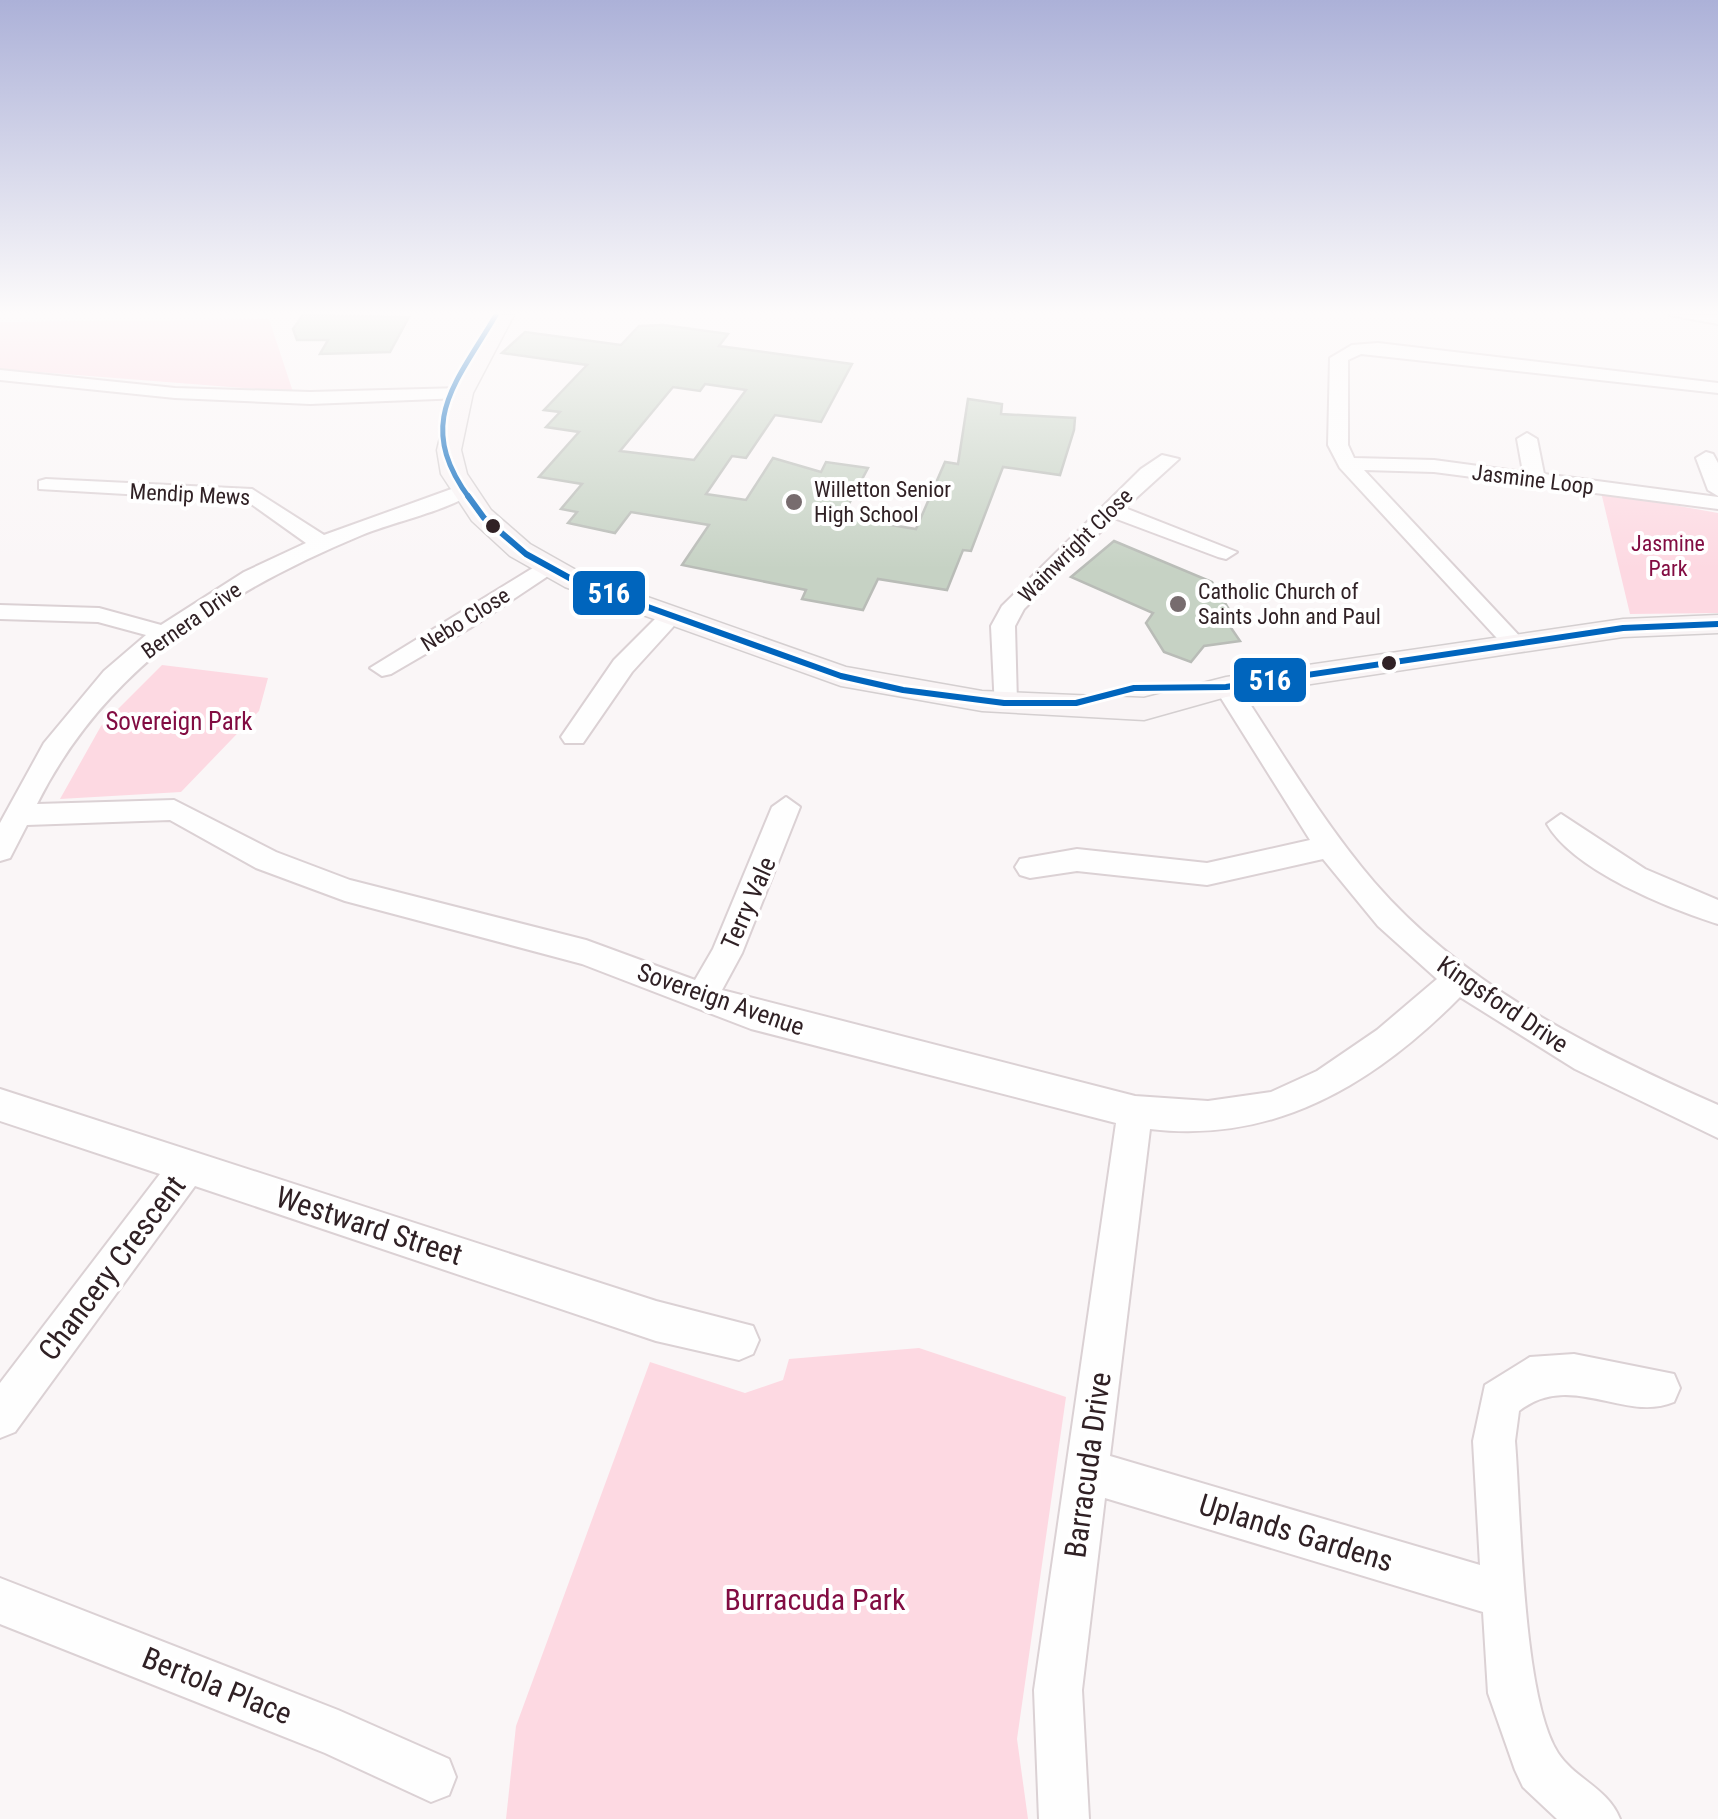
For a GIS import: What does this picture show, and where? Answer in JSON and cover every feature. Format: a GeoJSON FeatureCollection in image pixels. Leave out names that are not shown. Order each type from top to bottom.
{"type":"FeatureCollection","features":[{"type":"Feature","properties":{"kind":"main road"},"geometry":{"type":"LineString","coordinates":[[453,400],[439,439],[450,450],[464,491],[496,532],[546,567],[670,617],[842,676],[903,690],[1004,703],[1076,703],[1144,709],[1226,687],[1622,628],[1718,624]]}},
{"type":"Feature","properties":{"kind":"street"},"geometry":{"type":"LineString","coordinates":[[1337,400],[1338,444],[1347,464],[1515,644]]}},
{"type":"Feature","properties":{"kind":"street"},"geometry":{"type":"LineString","coordinates":[[1527,439],[1536,480]]}},
{"type":"Feature","properties":{"kind":"street"},"geometry":{"type":"LineString","coordinates":[[1706,458],[1718,490]]}},
{"type":"Feature","properties":{"kind":"street","name":"Wainwright Close"},"geometry":{"type":"LineString","coordinates":[[1004,703],[1003,626],[1014,606],[1148,473],[1169,459]]}},
{"type":"Feature","properties":{"kind":"street","name":"Jasmine Loop"},"geometry":{"type":"LineString","coordinates":[[1347,464],[1434,466],[1718,503]]}},
{"type":"Feature","properties":{"kind":"street","name":"Mendip Mews"},"geometry":{"type":"LineString","coordinates":[[46,485],[252,495],[319,542]]}},
{"type":"Feature","properties":{"kind":"street","name":"Bernera Drive"},"geometry":{"type":"LineString","coordinates":[[0,850],[75,718],[121,671],[168,634],[257,574],[319,542],[464,491]]}},
{"type":"Feature","properties":{"kind":"street"},"geometry":{"type":"LineString","coordinates":[[1112,510],[1226,552]]}},
{"type":"Feature","properties":{"kind":"street","name":"Nebo Close"},"geometry":{"type":"LineString","coordinates":[[382,668],[462,623],[546,567]]}},
{"type":"Feature","properties":{"kind":"street"},"geometry":{"type":"LineString","coordinates":[[0,612],[99,615],[168,634]]}},
{"type":"Feature","properties":{"kind":"street"},"geometry":{"type":"LineString","coordinates":[[574,737],[623,666],[670,617]]}},
{"type":"Feature","properties":{"kind":"street","name":"Kingsford Drive"},"geometry":{"type":"LineString","coordinates":[[1226,687],[1331,846],[1388,917],[1458,979],[1586,1060],[1718,1122]]}},
{"type":"Feature","properties":{"kind":"street","name":"Terry Vale"},"geometry":{"type":"LineString","coordinates":[[702,996],[726,953],[786,807]]}},
{"type":"Feature","properties":{"kind":"street","name":"Sovereign Avenue"},"geometry":{"type":"LineString","coordinates":[[18,816],[174,810],[299,874],[586,953],[751,1015],[1135,1112],[1180,1119],[1236,1118],[1300,1100],[1349,1072],[1458,979]]}},
{"type":"Feature","properties":{"kind":"street"},"geometry":{"type":"LineString","coordinates":[[1561,824],[1596,857],[1658,890],[1718,912]]}},
{"type":"Feature","properties":{"kind":"street"},"geometry":{"type":"LineString","coordinates":[[1030,867],[1077,860],[1208,874],[1331,846]]}},
{"type":"Feature","properties":{"kind":"street","name":"Westward Street"},"geometry":{"type":"LineString","coordinates":[[0,1105],[656,1321],[739,1340]]}},
{"type":"Feature","properties":{"kind":"street","name":"Barracuda Drive"},"geometry":{"type":"LineString","coordinates":[[1064,1819],[1058,1690],[1135,1112]]}},
{"type":"Feature","properties":{"kind":"street","name":"Chancery Crescent"},"geometry":{"type":"LineString","coordinates":[[0,1417],[188,1167]]}},
{"type":"Feature","properties":{"kind":"street"},"geometry":{"type":"LineString","coordinates":[[1595,1819],[1540,1770],[1512,1693],[1494,1441],[1500,1400],[1530,1377],[1574,1374],[1660,1388]]}},
{"type":"Feature","properties":{"kind":"street","name":"Uplands Gardens"},"geometry":{"type":"LineString","coordinates":[[1087,1471],[1504,1595]]}},
{"type":"Feature","properties":{"kind":"street","name":"Bertola Place"},"geometry":{"type":"LineString","coordinates":[[0,1601],[338,1734],[431,1778]]}},
{"type":"Feature","properties":{"kind":"green space","name":"Jasmine Park"},"geometry":{"type":"Polygon","coordinates":[[[1601,492],[1718,513],[1718,613],[1630,614],[1601,492]]]}},
{"type":"Feature","properties":{"kind":"green space","name":"Sovereign Park"},"geometry":{"type":"Polygon","coordinates":[[[162,665],[268,678],[259,711],[181,792],[60,799],[101,726],[162,665]]]}},
{"type":"Feature","properties":{"kind":"green space","name":"Burracuda Park"},"geometry":{"type":"Polygon","coordinates":[[[919,1348],[1066,1397],[1017,1739],[1028,1819],[506,1819],[516,1726],[650,1362],[745,1393],[783,1380],[789,1359],[919,1348]]]}},
{"type":"Feature","properties":{"kind":"building"},"geometry":{"type":"Polygon","coordinates":[[[554,400],[662,400],[620,451],[694,460],[739,400],[833,400],[821,422],[775,415],[746,458],[732,456],[706,494],[746,500],[773,458],[821,472],[826,462],[868,468],[842,517],[916,529],[945,462],[958,464],[968,400],[1002,404],[1001,414],[1075,418],[1060,475],[1003,467],[971,551],[963,550],[947,590],[878,579],[863,610],[802,599],[806,590],[682,565],[709,525],[631,512],[615,533],[568,523],[577,512],[561,509],[582,484],[539,477],[579,432],[546,427],[560,412],[544,410],[554,400]]]}},
{"type":"Feature","properties":{"kind":"building","name":"Catholic Church of Saints John and Paul"},"geometry":{"type":"Polygon","coordinates":[[[1114,541],[1212,582],[1230,611],[1225,619],[1240,641],[1204,646],[1191,662],[1164,652],[1146,623],[1153,613],[1071,577],[1114,541]]]}},
{"type":"Feature","properties":{"kind":"transit line","name":"516"},"geometry":{"type":"LineString","coordinates":[[447,400],[439,439],[462,488],[484,518],[526,554],[575,581],[841,676],[903,690],[1004,703],[1076,703],[1134,688],[1226,687],[1623,628],[1718,624]]}},
{"type":"Feature","properties":{"kind":"place","name":"Willetton Senior High School"},"geometry":{"type":"Point","coordinates":[794,502]}},
{"type":"Feature","properties":{"kind":"place","name":"Catholic Church of Saints John and Paul"},"geometry":{"type":"Point","coordinates":[1178,604]}}]}
